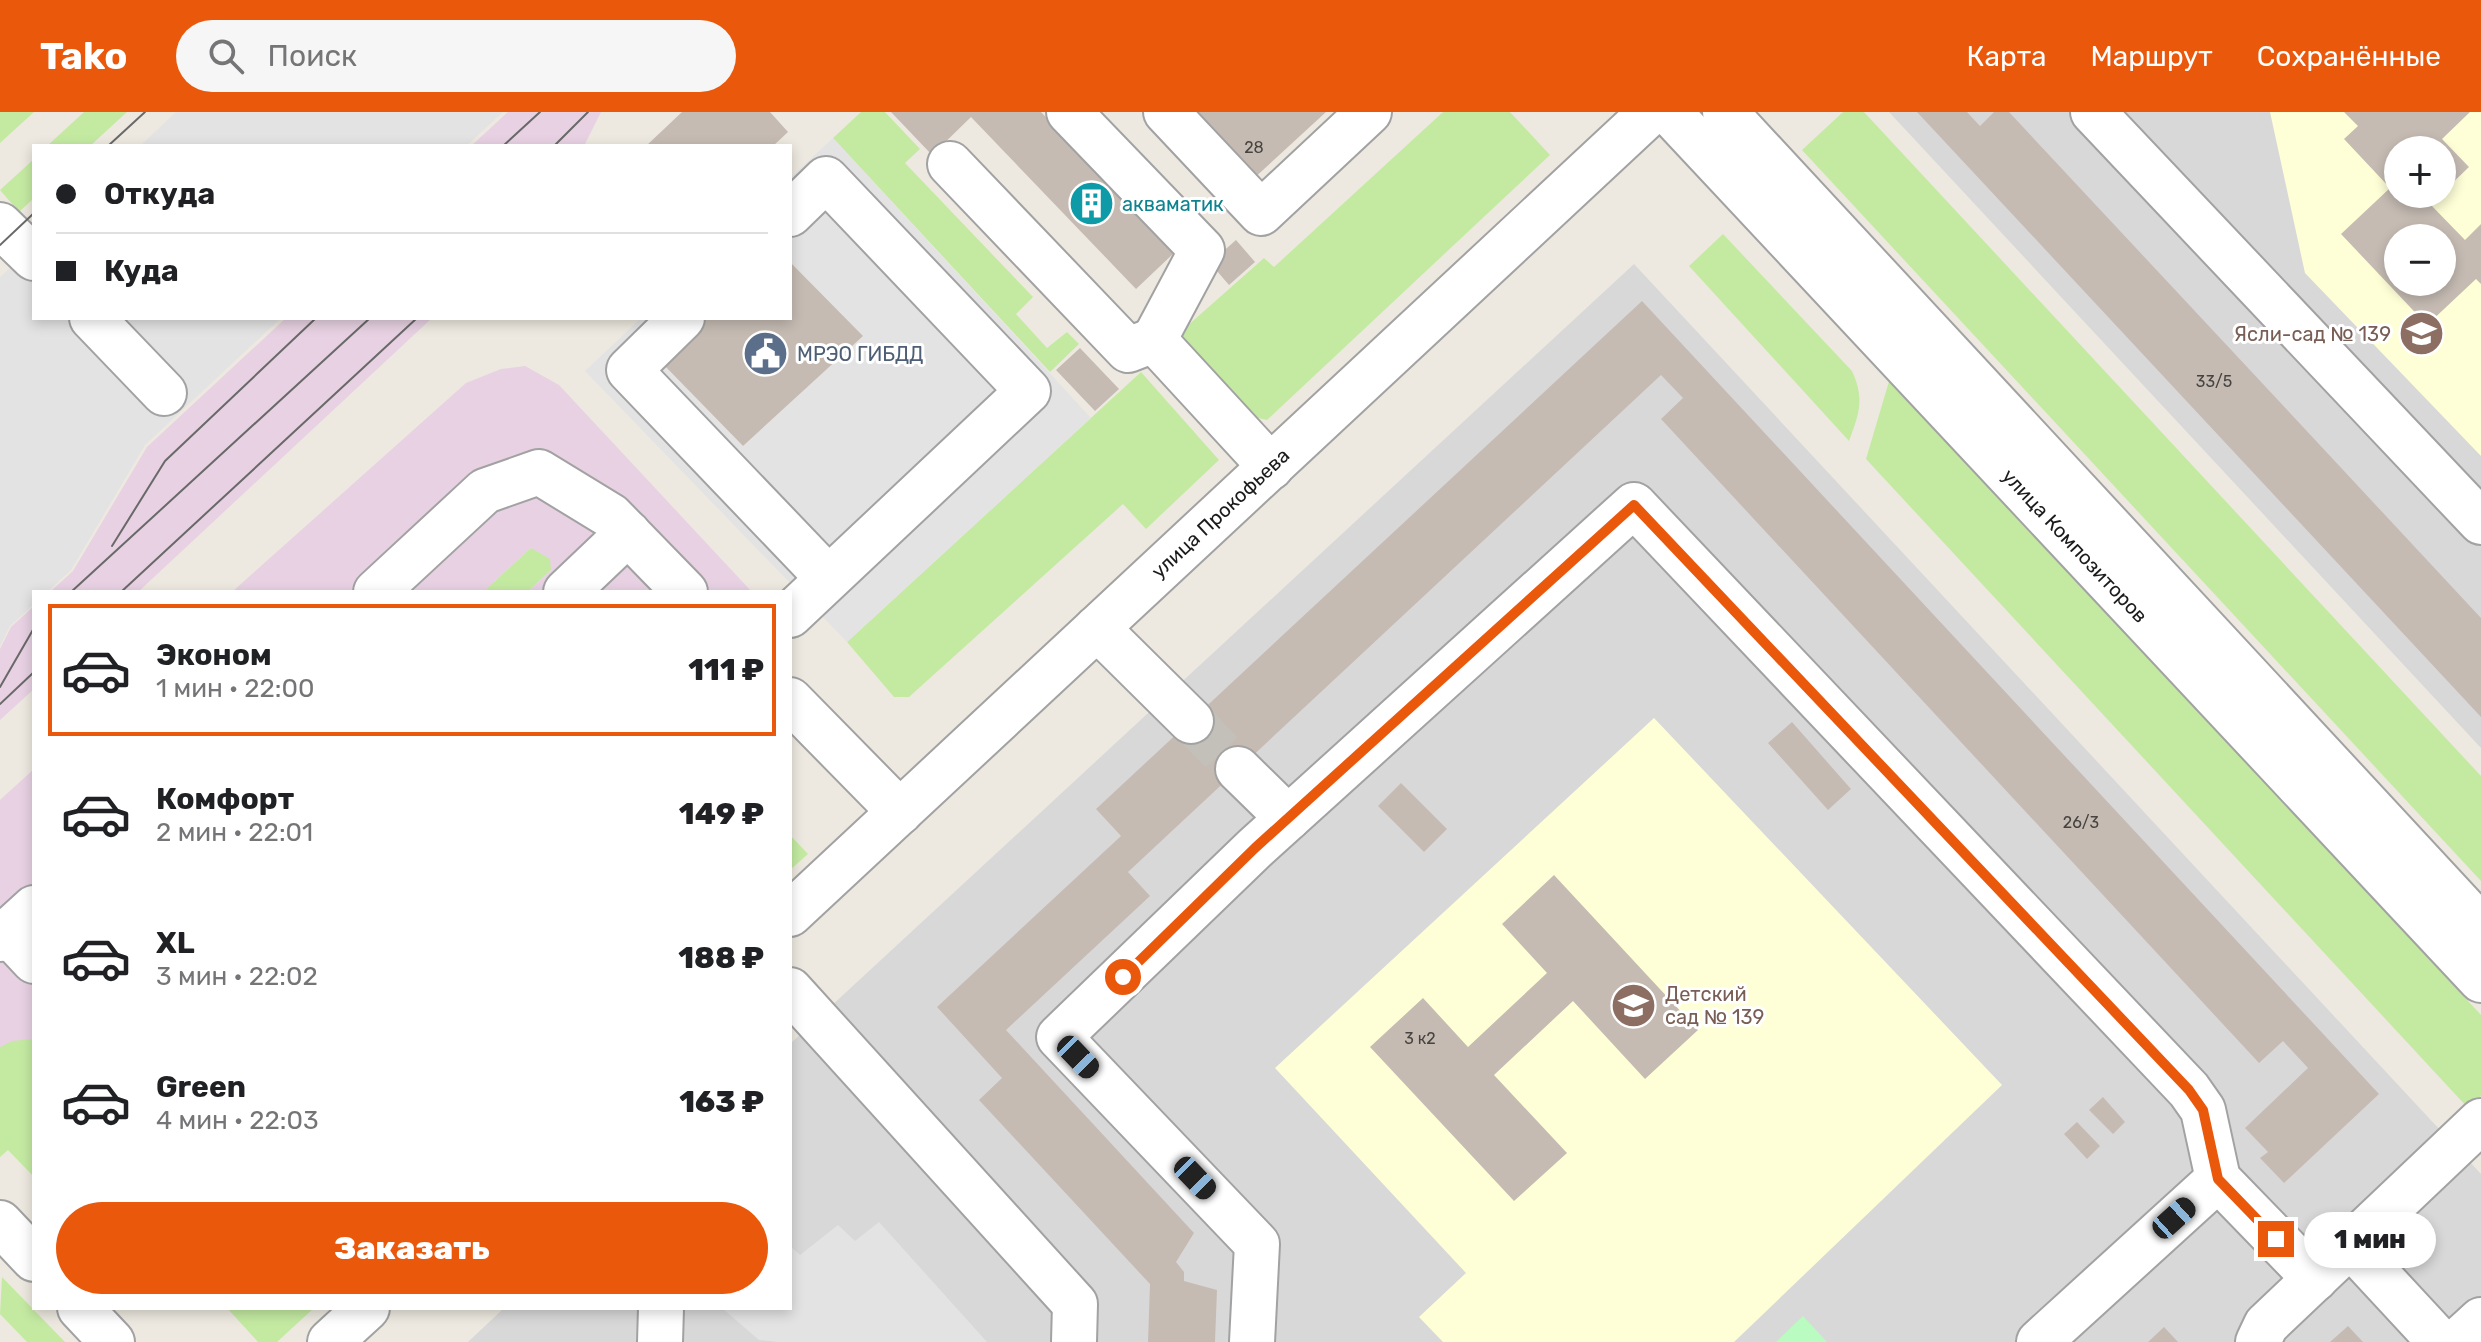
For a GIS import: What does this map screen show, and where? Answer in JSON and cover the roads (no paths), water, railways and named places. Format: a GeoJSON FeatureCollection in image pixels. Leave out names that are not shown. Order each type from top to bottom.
{"type":"FeatureCollection","features":[{"type":"Feature","properties":{"kind":"street"},"geometry":{"type":"LineString","coordinates":[[950,164],[1128,350],[1154,340],[1202,250],[1069,112]]}},
{"type":"Feature","properties":{"kind":"street"},"geometry":{"type":"LineString","coordinates":[[1166,112],[1261,213],[1369,112]]}},
{"type":"Feature","properties":{"kind":"street","name":"улица Прокофьева"},"geometry":{"type":"LineString","coordinates":[[792,912],[1651,112]]}},
{"type":"Feature","properties":{"kind":"street","name":"улица Композиторов"},"geometry":{"type":"LineString","coordinates":[[1669,112],[2481,980]]}},
{"type":"Feature","properties":{"kind":"street","name":"улица Композиторов"},"geometry":{"type":"LineString","coordinates":[[1725,112],[2481,927]]}},
{"type":"Feature","properties":{"kind":"street"},"geometry":{"type":"LineString","coordinates":[[2093,112],[2481,522]]}},
{"type":"Feature","properties":{"kind":"street"},"geometry":{"type":"LineString","coordinates":[[792,212],[826,179],[1028,391],[792,613]]}},
{"type":"Feature","properties":{"kind":"street"},"geometry":{"type":"LineString","coordinates":[[0,225],[32,256]]}},
{"type":"Feature","properties":{"kind":"street"},"geometry":{"type":"LineString","coordinates":[[94,320],[164,393]]}},
{"type":"Feature","properties":{"kind":"street"},"geometry":{"type":"LineString","coordinates":[[680,320],[629,370],[828,578]]}},
{"type":"Feature","properties":{"kind":"street"},"geometry":{"type":"LineString","coordinates":[[1154,340],[1271,467]]}},
{"type":"Feature","properties":{"kind":"street"},"geometry":{"type":"LineString","coordinates":[[378,590],[485,491],[539,472],[611,516],[683,590]]}},
{"type":"Feature","properties":{"kind":"street"},"geometry":{"type":"LineString","coordinates":[[1252,1342],[1257,1244],[1059,1037],[1288,818],[1634,505],[2189,1090],[2203,1110],[2218,1179],[2315,1279]]}},
{"type":"Feature","properties":{"kind":"street"},"geometry":{"type":"LineString","coordinates":[[568,590],[628,533]]}},
{"type":"Feature","properties":{"kind":"street"},"geometry":{"type":"LineString","coordinates":[[1097,628],[1191,721]]}},
{"type":"Feature","properties":{"kind":"street"},"geometry":{"type":"LineString","coordinates":[[792,702],[900,812]]}},
{"type":"Feature","properties":{"kind":"street"},"geometry":{"type":"LineString","coordinates":[[1238,769],[1288,818]]}},
{"type":"Feature","properties":{"kind":"street"},"geometry":{"type":"LineString","coordinates":[[792,992],[1075,1304],[1074,1342]]}},
{"type":"Feature","properties":{"kind":"street"},"geometry":{"type":"LineString","coordinates":[[2258,1342],[2266,1325],[2481,1121]]}},
{"type":"Feature","properties":{"kind":"street"},"geometry":{"type":"LineString","coordinates":[[2039,1342],[2218,1179]]}},
{"type":"Feature","properties":{"kind":"street"},"geometry":{"type":"LineString","coordinates":[[0,1223],[32,1257]]}},
{"type":"Feature","properties":{"kind":"street"},"geometry":{"type":"LineString","coordinates":[[2351,1246],[2440,1342]]}},
{"type":"Feature","properties":{"kind":"street"},"geometry":{"type":"LineString","coordinates":[[82,1310],[112,1342]]}},
{"type":"Feature","properties":{"kind":"street"},"geometry":{"type":"LineString","coordinates":[[330,1342],[365,1310]]}},
{"type":"Feature","properties":{"kind":"street"},"geometry":{"type":"LineString","coordinates":[[660,1342],[661,1310]]}},
{"type":"Feature","properties":{"kind":"street"},"geometry":{"type":"LineString","coordinates":[[2457,1342],[2481,1320]]}},
{"type":"Feature","properties":{"kind":"tunnel"},"geometry":{"type":"LineString","coordinates":[[1191,721],[1238,769]]}},
{"type":"Feature","properties":{"kind":"tram line"},"geometry":{"type":"LineString","coordinates":[[110,144],[145,112]]}},
{"type":"Feature","properties":{"kind":"tram line"},"geometry":{"type":"LineString","coordinates":[[505,144],[540,112]]}},
{"type":"Feature","properties":{"kind":"tram line"},"geometry":{"type":"LineString","coordinates":[[556,144],[588,112]]}},
{"type":"Feature","properties":{"kind":"tram line"},"geometry":{"type":"LineString","coordinates":[[0,245],[32,215]]}},
{"type":"Feature","properties":{"kind":"tram line"},"geometry":{"type":"LineString","coordinates":[[112,546],[165,461],[314,320]]}},
{"type":"Feature","properties":{"kind":"tram line"},"geometry":{"type":"LineString","coordinates":[[73,590],[368,320]]}},
{"type":"Feature","properties":{"kind":"tram line"},"geometry":{"type":"LineString","coordinates":[[123,590],[415,320]]}},
{"type":"Feature","properties":{"kind":"tram line"},"geometry":{"type":"LineString","coordinates":[[0,687],[32,631]]}},
{"type":"Feature","properties":{"kind":"tram line"},"geometry":{"type":"LineString","coordinates":[[0,704],[32,674]]}},
{"type":"Feature","properties":{"kind":"place","name":"акваматик"},"geometry":{"type":"Point","coordinates":[1091,204]}},
{"type":"Feature","properties":{"kind":"place","name":"Ясли-сад № 139"},"geometry":{"type":"Point","coordinates":[2422,334]}},
{"type":"Feature","properties":{"kind":"place","name":"МРЭО ГИБДД"},"geometry":{"type":"Point","coordinates":[766,354]}},
{"type":"Feature","properties":{"kind":"place","name":"Детский сад № 139"},"geometry":{"type":"Point","coordinates":[1634,1005]}}]}
